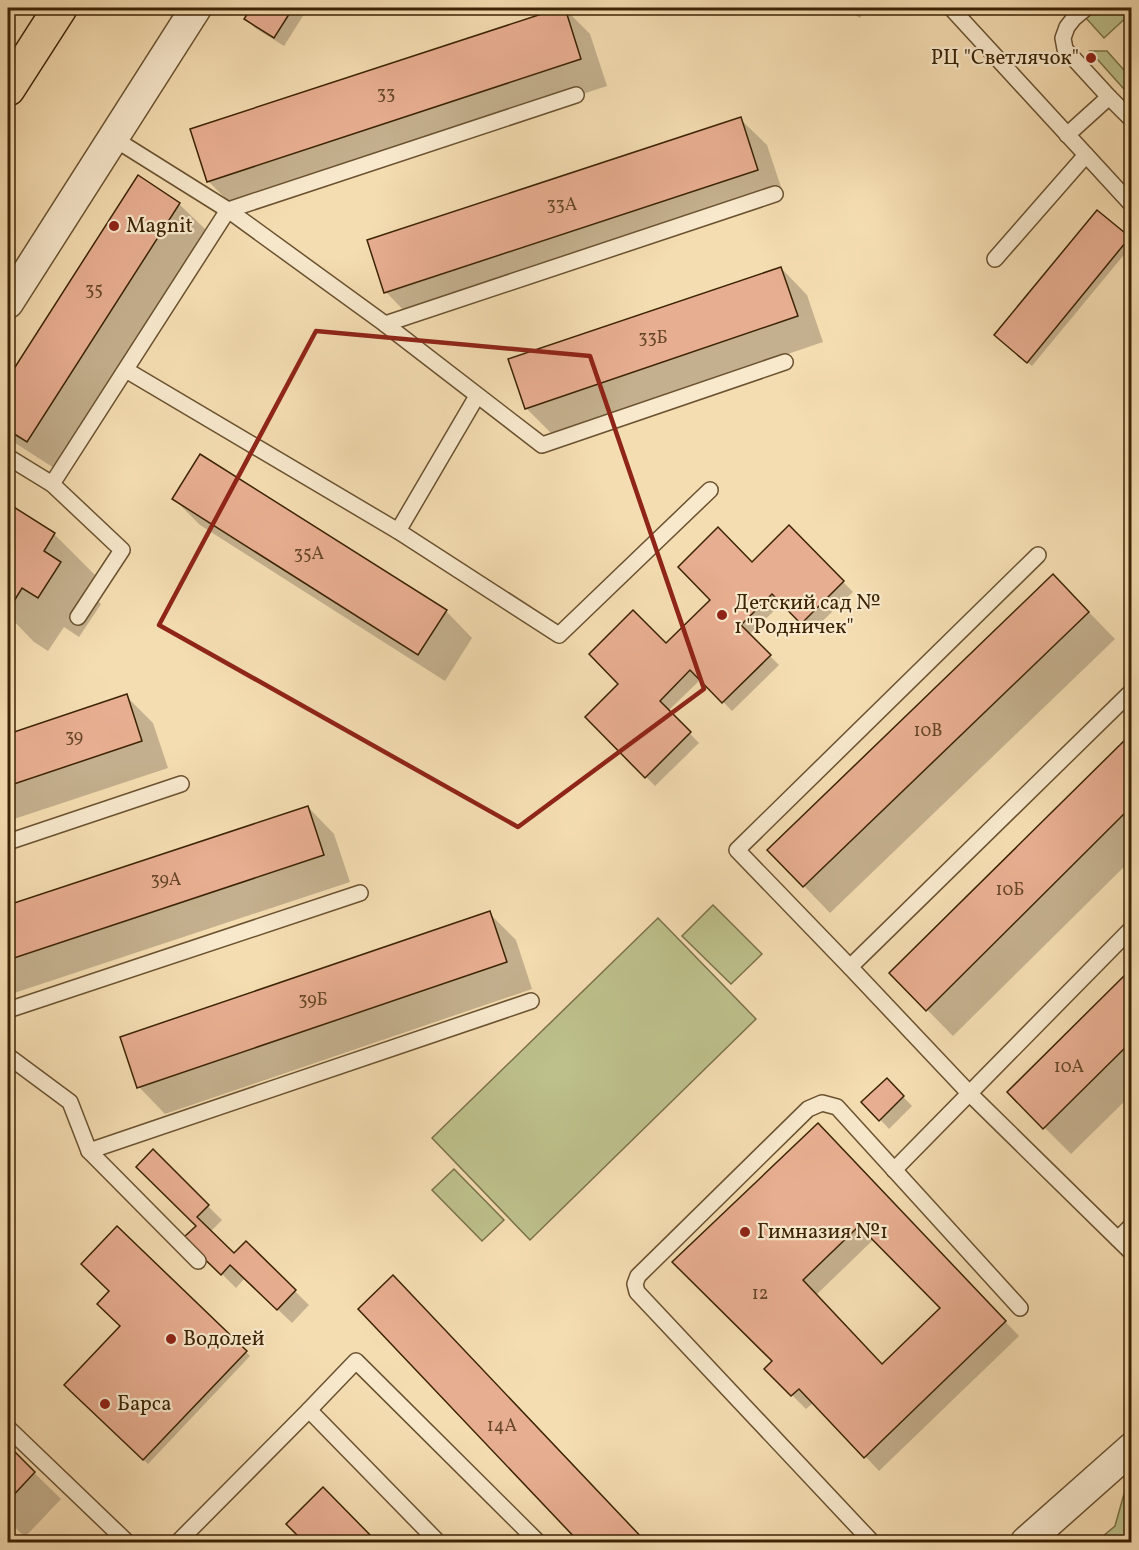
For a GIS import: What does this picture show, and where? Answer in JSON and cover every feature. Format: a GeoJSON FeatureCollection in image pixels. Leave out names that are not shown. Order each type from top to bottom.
{"type":"FeatureCollection","features":[{"type":"Feature","properties":{"kind":"main road"},"geometry":{"type":"LineString","coordinates":[[8,89],[60,8]]}},
{"type":"Feature","properties":{"kind":"street"},"geometry":{"type":"LineString","coordinates":[[8,303],[196,8]]}},
{"type":"Feature","properties":{"kind":"street"},"geometry":{"type":"LineString","coordinates":[[1026,1542],[1131,1448]]}},
{"type":"Feature","properties":{"kind":"lane"},"geometry":{"type":"LineString","coordinates":[[951,8],[1131,205]]}},
{"type":"Feature","properties":{"kind":"lane"},"geometry":{"type":"LineString","coordinates":[[1086,8],[1067,27],[1063,38],[1065,49],[1131,120]]}},
{"type":"Feature","properties":{"kind":"lane"},"geometry":{"type":"LineString","coordinates":[[52,484],[228,210],[576,95]]}},
{"type":"Feature","properties":{"kind":"lane"},"geometry":{"type":"LineString","coordinates":[[1067,135],[1110,97]]}},
{"type":"Feature","properties":{"kind":"lane"},"geometry":{"type":"LineString","coordinates":[[113,138],[228,210],[385,324],[542,445],[785,362]]}},
{"type":"Feature","properties":{"kind":"lane"},"geometry":{"type":"LineString","coordinates":[[995,259],[1086,155]]}},
{"type":"Feature","properties":{"kind":"lane"},"geometry":{"type":"LineString","coordinates":[[385,324],[775,194]]}},
{"type":"Feature","properties":{"kind":"lane"},"geometry":{"type":"LineString","coordinates":[[126,370],[398,531],[560,635],[710,490]]}},
{"type":"Feature","properties":{"kind":"lane"},"geometry":{"type":"LineString","coordinates":[[398,531],[477,396]]}},
{"type":"Feature","properties":{"kind":"lane"},"geometry":{"type":"LineString","coordinates":[[8,457],[52,484],[122,550],[78,617]]}},
{"type":"Feature","properties":{"kind":"lane"},"geometry":{"type":"LineString","coordinates":[[1038,555],[737,850],[969,1093],[1131,1253]]}},
{"type":"Feature","properties":{"kind":"lane"},"geometry":{"type":"LineString","coordinates":[[850,966],[1131,691]]}},
{"type":"Feature","properties":{"kind":"lane"},"geometry":{"type":"LineString","coordinates":[[8,842],[181,784]]}},
{"type":"Feature","properties":{"kind":"lane"},"geometry":{"type":"LineString","coordinates":[[8,1010],[360,893]]}},
{"type":"Feature","properties":{"kind":"lane"},"geometry":{"type":"LineString","coordinates":[[894,1170],[1131,928]]}},
{"type":"Feature","properties":{"kind":"lane"},"geometry":{"type":"LineString","coordinates":[[89,1151],[531,1001]]}},
{"type":"Feature","properties":{"kind":"lane"},"geometry":{"type":"LineString","coordinates":[[8,1056],[70,1102],[89,1151],[198,1261]]}},
{"type":"Feature","properties":{"kind":"lane"},"geometry":{"type":"LineString","coordinates":[[872,1542],[637,1292],[634,1284],[638,1276],[808,1109],[822,1103],[837,1107],[1020,1308]]}},
{"type":"Feature","properties":{"kind":"lane"},"geometry":{"type":"LineString","coordinates":[[1118,1239],[1131,1225]]}},
{"type":"Feature","properties":{"kind":"lane"},"geometry":{"type":"LineString","coordinates":[[178,1542],[356,1361],[538,1542]]}},
{"type":"Feature","properties":{"kind":"lane"},"geometry":{"type":"LineString","coordinates":[[309,1410],[438,1542]]}},
{"type":"Feature","properties":{"kind":"lane"},"geometry":{"type":"LineString","coordinates":[[8,1428],[127,1542]]}},
{"type":"Feature","properties":{"kind":"highlighted area"},"geometry":{"type":"Polygon","coordinates":[[[316,331],[590,356],[704,689],[518,827],[159,625],[316,331]]]}},
{"type":"Feature","properties":{"kind":"green space"},"geometry":{"type":"Polygon","coordinates":[[[1097,8],[1126,8],[1131,13],[1104,38],[1086,18],[1097,8]]]}},
{"type":"Feature","properties":{"kind":"green space"},"geometry":{"type":"Polygon","coordinates":[[[1090,51],[1107,51],[1131,78],[1131,97],[1090,51]]]}},
{"type":"Feature","properties":{"kind":"green space"},"geometry":{"type":"Polygon","coordinates":[[[713,905],[762,954],[731,984],[682,936],[713,905]]]}},
{"type":"Feature","properties":{"kind":"green space"},"geometry":{"type":"Polygon","coordinates":[[[658,918],[756,1019],[530,1240],[432,1138],[658,918]]]}},
{"type":"Feature","properties":{"kind":"green space"},"geometry":{"type":"Polygon","coordinates":[[[454,1169],[504,1220],[482,1241],[432,1190],[454,1169]]]}},
{"type":"Feature","properties":{"kind":"green space"},"geometry":{"type":"Polygon","coordinates":[[[1131,1487],[1131,1542],[1096,1542],[1115,1526],[1124,1494],[1131,1487]]]}},
{"type":"Feature","properties":{"kind":"building"},"geometry":{"type":"Polygon","coordinates":[[[251,8],[293,8],[274,38],[244,19],[251,8]]]}},
{"type":"Feature","properties":{"kind":"building"},"geometry":{"type":"Polygon","coordinates":[[[565,8],[581,59],[207,182],[190,129],[565,8]]]}},
{"type":"Feature","properties":{"kind":"building"},"geometry":{"type":"Polygon","coordinates":[[[741,117],[758,170],[384,293],[367,240],[741,117]]]}},
{"type":"Feature","properties":{"kind":"building"},"geometry":{"type":"Polygon","coordinates":[[[138,175],[180,203],[27,442],[8,430],[8,378],[138,175]]]}},
{"type":"Feature","properties":{"kind":"building"},"geometry":{"type":"Polygon","coordinates":[[[1097,210],[1130,237],[1027,363],[994,335],[1097,210]]]}},
{"type":"Feature","properties":{"kind":"building"},"geometry":{"type":"Polygon","coordinates":[[[781,267],[798,316],[525,409],[508,359],[781,267]]]}},
{"type":"Feature","properties":{"kind":"building"},"geometry":{"type":"Polygon","coordinates":[[[200,454],[447,610],[418,655],[172,499],[200,454]]]}},
{"type":"Feature","properties":{"kind":"building"},"geometry":{"type":"Polygon","coordinates":[[[9,504],[55,533],[44,551],[61,562],[38,598],[22,588],[8,611],[8,507],[9,504]]]}},
{"type":"Feature","properties":{"kind":"building"},"geometry":{"type":"Polygon","coordinates":[[[789,525],[844,581],[801,624],[772,594],[741,625],[771,655],[722,703],[690,670],[660,701],[691,732],[645,778],[585,717],[618,684],[589,654],[633,610],[666,643],[710,600],[678,567],[718,527],[752,562],[789,525]]]}},
{"type":"Feature","properties":{"kind":"building"},"geometry":{"type":"Polygon","coordinates":[[[1053,574],[1089,612],[803,887],[767,850],[1053,574]]]}},
{"type":"Feature","properties":{"kind":"building"},"geometry":{"type":"Polygon","coordinates":[[[127,694],[142,741],[8,786],[8,734],[127,694]]]}},
{"type":"Feature","properties":{"kind":"building"},"geometry":{"type":"Polygon","coordinates":[[[1132,733],[1132,806],[926,1011],[889,973],[1132,733]]]}},
{"type":"Feature","properties":{"kind":"building"},"geometry":{"type":"Polygon","coordinates":[[[308,806],[324,855],[8,960],[8,905],[308,806]]]}},
{"type":"Feature","properties":{"kind":"building"},"geometry":{"type":"Polygon","coordinates":[[[490,911],[507,962],[137,1088],[120,1037],[490,911]]]}},
{"type":"Feature","properties":{"kind":"building"},"geometry":{"type":"Polygon","coordinates":[[[1132,968],[1132,1041],[1043,1129],[1007,1092],[1132,968]]]}},
{"type":"Feature","properties":{"kind":"building"},"geometry":{"type":"Polygon","coordinates":[[[887,1078],[904,1096],[879,1121],[861,1102],[887,1078]]]}},
{"type":"Feature","properties":{"kind":"building"},"geometry":{"type":"Polygon","coordinates":[[[818,1123],[1006,1321],[864,1458],[799,1389],[791,1396],[764,1369],[772,1361],[672,1262],[818,1123]],[[859,1226],[803,1280],[882,1364],[940,1308],[859,1226]]]}},
{"type":"Feature","properties":{"kind":"building"},"geometry":{"type":"Polygon","coordinates":[[[153,1149],[209,1205],[197,1217],[234,1253],[246,1241],[296,1290],[277,1310],[230,1265],[221,1275],[183,1238],[196,1226],[136,1167],[153,1149]]]}},
{"type":"Feature","properties":{"kind":"building","name":"Водолей"},"geometry":{"type":"Polygon","coordinates":[[[117,1226],[247,1351],[143,1460],[64,1385],[120,1326],[97,1304],[109,1291],[81,1264],[117,1226]]]}},
{"type":"Feature","properties":{"kind":"building"},"geometry":{"type":"Polygon","coordinates":[[[393,1275],[646,1542],[579,1542],[358,1309],[393,1275]]]}},
{"type":"Feature","properties":{"kind":"building"},"geometry":{"type":"Polygon","coordinates":[[[8,1445],[35,1472],[8,1501],[8,1445]]]}},
{"type":"Feature","properties":{"kind":"building"},"geometry":{"type":"Polygon","coordinates":[[[323,1487],[377,1542],[304,1542],[286,1524],[323,1487]]]}},
{"type":"Feature","properties":{"kind":"place","name":"РЦ \"Светлячок\""},"geometry":{"type":"Point","coordinates":[1091,58]}},
{"type":"Feature","properties":{"kind":"place","name":"Magnit"},"geometry":{"type":"Point","coordinates":[114,226]}},
{"type":"Feature","properties":{"kind":"place","name":"Детский сад № 1 \"Родничек\""},"geometry":{"type":"Point","coordinates":[722,615]}},
{"type":"Feature","properties":{"kind":"place","name":"Гимназия №1"},"geometry":{"type":"Point","coordinates":[745,1232]}},
{"type":"Feature","properties":{"kind":"place","name":"Водолей"},"geometry":{"type":"Point","coordinates":[171,1339]}},
{"type":"Feature","properties":{"kind":"place","name":"Барса"},"geometry":{"type":"Point","coordinates":[105,1404]}}]}
